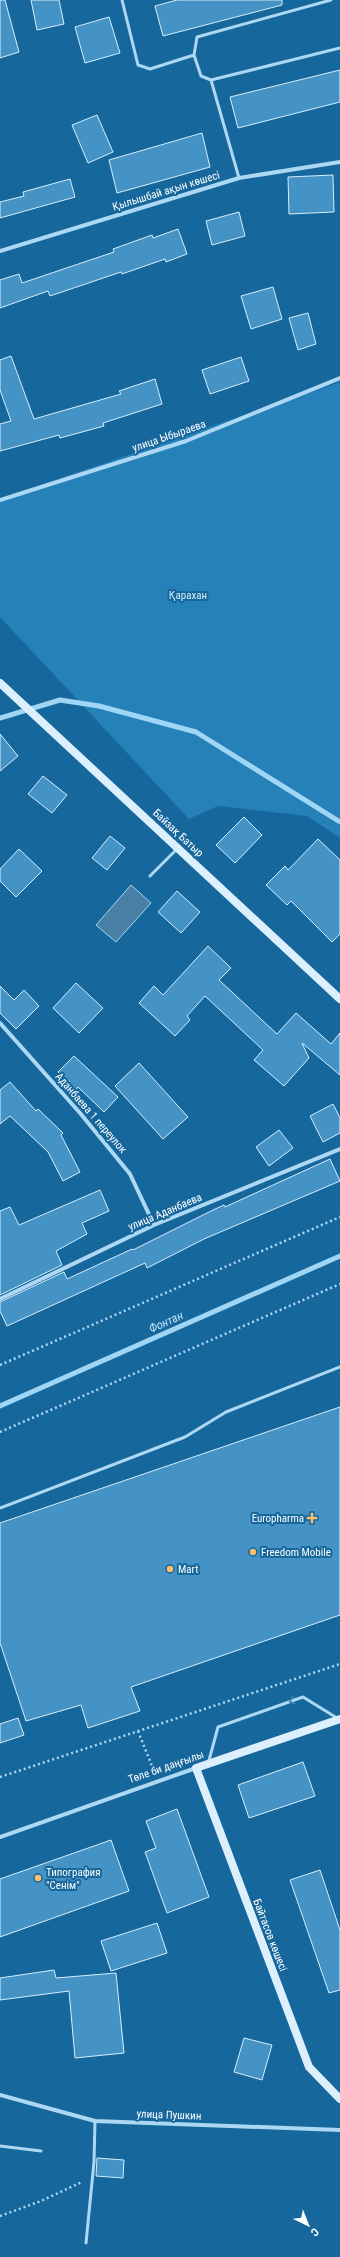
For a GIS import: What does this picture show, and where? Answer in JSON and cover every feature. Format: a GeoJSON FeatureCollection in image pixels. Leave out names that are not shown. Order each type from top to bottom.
{"type":"FeatureCollection","features":[{"type":"Feature","properties":{"kind":"street","name":"Қылышбай ақын көшесі"},"geometry":{"type":"LineString","coordinates":[[0,251],[238,178],[340,162]]}},
{"type":"Feature","properties":{"kind":"street","name":"улица Ыбыраева"},"geometry":{"type":"LineString","coordinates":[[0,500],[186,442],[340,378]]}},
{"type":"Feature","properties":{"kind":"street","name":"Байзақ Батыр"},"geometry":{"type":"LineString","coordinates":[[0,683],[340,999]]}},
{"type":"Feature","properties":{"kind":"street","name":"Аданбаева 1 переулок"},"geometry":{"type":"LineString","coordinates":[[0,1023],[80,1113],[130,1174],[154,1225]]}},
{"type":"Feature","properties":{"kind":"street","name":"улица Аданбаева"},"geometry":{"type":"LineString","coordinates":[[0,1299],[154,1225],[340,1149]]}},
{"type":"Feature","properties":{"kind":"street","name":"Төле би даңғылы"},"geometry":{"type":"LineString","coordinates":[[0,1837],[339,1719]]}},
{"type":"Feature","properties":{"kind":"street","name":"Байтасов көшесі"},"geometry":{"type":"LineString","coordinates":[[196,1768],[309,2068],[340,2099]]}},
{"type":"Feature","properties":{"kind":"street","name":"улица Пушкин"},"geometry":{"type":"LineString","coordinates":[[0,2096],[95,2121],[340,2130]]}},
{"type":"Feature","properties":{"kind":"lane"},"geometry":{"type":"LineString","coordinates":[[122,0],[138,65],[150,69],[194,55]]}},
{"type":"Feature","properties":{"kind":"lane"},"geometry":{"type":"LineString","coordinates":[[331,0],[197,37],[194,55],[201,76],[211,80],[340,48]]}},
{"type":"Feature","properties":{"kind":"lane"},"geometry":{"type":"LineString","coordinates":[[211,80],[238,178]]}},
{"type":"Feature","properties":{"kind":"lane"},"geometry":{"type":"LineString","coordinates":[[150,876],[178,848]]}},
{"type":"Feature","properties":{"kind":"lane"},"geometry":{"type":"LineString","coordinates":[[0,1508],[185,1437],[226,1412],[340,1367]]}},
{"type":"Feature","properties":{"kind":"lane"},"geometry":{"type":"LineString","coordinates":[[207,1764],[218,1727],[303,1697],[339,1719]]}},
{"type":"Feature","properties":{"kind":"lane"},"geometry":{"type":"LineString","coordinates":[[86,2244],[91,2177],[94,2162],[95,2121]]}},
{"type":"Feature","properties":{"kind":"lane"},"geometry":{"type":"LineString","coordinates":[[0,2146],[41,2151]]}},
{"type":"Feature","properties":{"kind":"path"},"geometry":{"type":"LineString","coordinates":[[0,1365],[340,1217]]}},
{"type":"Feature","properties":{"kind":"path"},"geometry":{"type":"LineString","coordinates":[[0,1432],[340,1284]]}},
{"type":"Feature","properties":{"kind":"path"},"geometry":{"type":"LineString","coordinates":[[0,1777],[340,1664]]}},
{"type":"Feature","properties":{"kind":"path"},"geometry":{"type":"LineString","coordinates":[[138,1731],[158,1781]]}},
{"type":"Feature","properties":{"kind":"path"},"geometry":{"type":"LineString","coordinates":[[0,2216],[41,2201],[91,2177]]}},
{"type":"Feature","properties":{"kind":"green space","name":"Қарахан"},"geometry":{"type":"Polygon","coordinates":[[[340,382],[340,838],[307,816],[218,806],[189,819],[0,617],[0,499],[340,382]]]}},
{"type":"Feature","properties":{"kind":"shaded area"},"geometry":{"type":"Polygon","coordinates":[[[131,885],[151,903],[116,942],[96,925],[131,885]]]}},
{"type":"Feature","properties":{"kind":"building"},"geometry":{"type":"Polygon","coordinates":[[[0,0],[5,0],[19,52],[0,58],[0,0]]]}},
{"type":"Feature","properties":{"kind":"building"},"geometry":{"type":"Polygon","coordinates":[[[31,0],[59,0],[64,24],[37,30],[31,0]]]}},
{"type":"Feature","properties":{"kind":"building"},"geometry":{"type":"Polygon","coordinates":[[[177,0],[282,0],[282,5],[163,36],[155,6],[177,0]]]}},
{"type":"Feature","properties":{"kind":"building"},"geometry":{"type":"Polygon","coordinates":[[[109,17],[120,53],[85,63],[75,27],[109,17]]]}},
{"type":"Feature","properties":{"kind":"building"},"geometry":{"type":"Polygon","coordinates":[[[340,70],[340,102],[238,128],[230,97],[340,70]]]}},
{"type":"Feature","properties":{"kind":"building"},"geometry":{"type":"Polygon","coordinates":[[[97,115],[113,152],[88,163],[72,125],[97,115]]]}},
{"type":"Feature","properties":{"kind":"building"},"geometry":{"type":"Polygon","coordinates":[[[202,133],[210,167],[117,193],[109,160],[202,133]]]}},
{"type":"Feature","properties":{"kind":"building"},"geometry":{"type":"Polygon","coordinates":[[[333,175],[334,212],[289,214],[288,177],[333,175]]]}},
{"type":"Feature","properties":{"kind":"building"},"geometry":{"type":"Polygon","coordinates":[[[70,179],[75,197],[0,218],[0,202],[24,196],[23,192],[70,179]]]}},
{"type":"Feature","properties":{"kind":"building"},"geometry":{"type":"Polygon","coordinates":[[[239,212],[245,236],[212,245],[206,221],[239,212]]]}},
{"type":"Feature","properties":{"kind":"building"},"geometry":{"type":"Polygon","coordinates":[[[178,229],[187,254],[166,262],[165,259],[122,274],[121,272],[50,296],[48,291],[0,308],[0,280],[19,274],[22,283],[114,252],[113,249],[152,235],[153,238],[178,229]]]}},
{"type":"Feature","properties":{"kind":"building"},"geometry":{"type":"Polygon","coordinates":[[[273,287],[282,319],[251,329],[241,296],[273,287]]]}},
{"type":"Feature","properties":{"kind":"building"},"geometry":{"type":"Polygon","coordinates":[[[308,313],[316,344],[298,350],[289,318],[308,313]]]}},
{"type":"Feature","properties":{"kind":"building"},"geometry":{"type":"Polygon","coordinates":[[[11,356],[34,419],[121,394],[119,391],[155,379],[162,404],[103,423],[104,426],[60,438],[59,435],[0,451],[0,424],[11,421],[0,390],[0,360],[11,356]]]}},
{"type":"Feature","properties":{"kind":"building"},"geometry":{"type":"Polygon","coordinates":[[[241,357],[249,381],[210,394],[202,370],[241,357]]]}},
{"type":"Feature","properties":{"kind":"building"},"geometry":{"type":"Polygon","coordinates":[[[0,734],[18,756],[0,771],[0,734]]]}},
{"type":"Feature","properties":{"kind":"building"},"geometry":{"type":"Polygon","coordinates":[[[43,776],[67,795],[52,813],[28,794],[43,776]]]}},
{"type":"Feature","properties":{"kind":"building"},"geometry":{"type":"Polygon","coordinates":[[[244,817],[262,835],[235,863],[216,845],[244,817]]]}},
{"type":"Feature","properties":{"kind":"building"},"geometry":{"type":"Polygon","coordinates":[[[110,836],[125,848],[107,870],[92,858],[110,836]]]}},
{"type":"Feature","properties":{"kind":"building"},"geometry":{"type":"Polygon","coordinates":[[[318,839],[340,860],[340,934],[332,942],[291,901],[287,905],[266,885],[285,866],[288,870],[318,839]]]}},
{"type":"Feature","properties":{"kind":"building"},"geometry":{"type":"Polygon","coordinates":[[[19,849],[42,871],[16,897],[0,881],[0,869],[19,849]]]}},
{"type":"Feature","properties":{"kind":"building"},"geometry":{"type":"Polygon","coordinates":[[[177,891],[200,912],[181,933],[158,912],[177,891]]]}},
{"type":"Feature","properties":{"kind":"building"},"geometry":{"type":"Polygon","coordinates":[[[208,946],[231,968],[219,980],[277,1034],[296,1013],[331,1044],[340,1033],[340,1075],[302,1043],[309,1058],[284,1086],[254,1060],[263,1050],[205,996],[187,1016],[190,1020],[175,1036],[139,1003],[154,986],[163,995],[208,946]]]}},
{"type":"Feature","properties":{"kind":"building"},"geometry":{"type":"Polygon","coordinates":[[[76,983],[103,1008],[79,1033],[53,1008],[76,983]]]}},
{"type":"Feature","properties":{"kind":"building"},"geometry":{"type":"Polygon","coordinates":[[[0,986],[14,1000],[24,990],[39,1006],[16,1029],[0,1013],[0,986]]]}},
{"type":"Feature","properties":{"kind":"building"},"geometry":{"type":"Polygon","coordinates":[[[74,1056],[118,1097],[104,1112],[78,1087],[76,1090],[58,1072],[74,1056]]]}},
{"type":"Feature","properties":{"kind":"building"},"geometry":{"type":"Polygon","coordinates":[[[139,1063],[188,1117],[163,1139],[115,1086],[139,1063]]]}},
{"type":"Feature","properties":{"kind":"building"},"geometry":{"type":"Polygon","coordinates":[[[10,1082],[36,1111],[38,1109],[63,1133],[61,1135],[80,1172],[63,1181],[48,1152],[10,1116],[0,1124],[0,1090],[10,1082]]]}},
{"type":"Feature","properties":{"kind":"building"},"geometry":{"type":"Polygon","coordinates":[[[333,1104],[340,1118],[340,1133],[323,1142],[310,1116],[333,1104]]]}},
{"type":"Feature","properties":{"kind":"building"},"geometry":{"type":"Polygon","coordinates":[[[279,1130],[293,1148],[269,1166],[256,1147],[279,1130]]]}},
{"type":"Feature","properties":{"kind":"building"},"geometry":{"type":"Polygon","coordinates":[[[330,1159],[340,1181],[204,1239],[147,1268],[145,1263],[7,1326],[0,1311],[0,1302],[64,1272],[67,1279],[132,1249],[133,1250],[224,1205],[225,1207],[330,1159]]]}},
{"type":"Feature","properties":{"kind":"building"},"geometry":{"type":"Polygon","coordinates":[[[100,1190],[109,1211],[82,1223],[87,1234],[56,1251],[62,1265],[0,1295],[0,1211],[10,1207],[19,1225],[100,1190]]]}},
{"type":"Feature","properties":{"kind":"building","name":"Mart"},"geometry":{"type":"Polygon","coordinates":[[[340,1407],[340,1615],[131,1687],[140,1711],[88,1728],[81,1705],[26,1721],[0,1643],[0,1523],[340,1407]]]}},
{"type":"Feature","properties":{"kind":"building"},"geometry":{"type":"Polygon","coordinates":[[[18,1718],[24,1735],[0,1743],[0,1724],[18,1718]]]}},
{"type":"Feature","properties":{"kind":"building"},"geometry":{"type":"Polygon","coordinates":[[[303,1762],[315,1796],[249,1818],[238,1785],[303,1762]]]}},
{"type":"Feature","properties":{"kind":"building"},"geometry":{"type":"Polygon","coordinates":[[[177,1809],[209,1897],[167,1913],[145,1852],[156,1848],[146,1821],[177,1809]]]}},
{"type":"Feature","properties":{"kind":"building"},"geometry":{"type":"Polygon","coordinates":[[[111,1840],[129,1891],[0,1937],[0,1879],[111,1840]]]}},
{"type":"Feature","properties":{"kind":"building"},"geometry":{"type":"Polygon","coordinates":[[[320,1870],[340,1930],[340,1990],[329,1993],[290,1880],[320,1870]]]}},
{"type":"Feature","properties":{"kind":"building"},"geometry":{"type":"Polygon","coordinates":[[[157,1923],[167,1953],[111,1971],[101,1941],[157,1923]]]}},
{"type":"Feature","properties":{"kind":"building"},"geometry":{"type":"Polygon","coordinates":[[[54,1970],[56,1978],[116,1973],[124,2053],[75,2058],[69,1991],[0,2000],[0,1978],[54,1970]]]}},
{"type":"Feature","properties":{"kind":"building"},"geometry":{"type":"Polygon","coordinates":[[[244,2038],[272,2045],[262,2080],[234,2072],[244,2038]]]}},
{"type":"Feature","properties":{"kind":"building"},"geometry":{"type":"Polygon","coordinates":[[[97,2158],[124,2160],[123,2178],[96,2176],[97,2158]]]}},
{"type":"Feature","properties":{"kind":"waterway"},"geometry":{"type":"LineString","coordinates":[[0,718],[60,700],[99,706],[196,732],[340,822]]}},
{"type":"Feature","properties":{"kind":"waterway","name":"Фонтан"},"geometry":{"type":"LineString","coordinates":[[0,1406],[340,1256]]}},
{"type":"Feature","properties":{"kind":"place","name":"Europharma"},"geometry":{"type":"Point","coordinates":[312,1518]}},
{"type":"Feature","properties":{"kind":"place","name":"Freedom Mobile"},"geometry":{"type":"Point","coordinates":[253,1552]}},
{"type":"Feature","properties":{"kind":"place","name":"Mart"},"geometry":{"type":"Point","coordinates":[170,1569]}},
{"type":"Feature","properties":{"kind":"place","name":"Типография \"Сенім\""},"geometry":{"type":"Point","coordinates":[38,1878]}}]}
